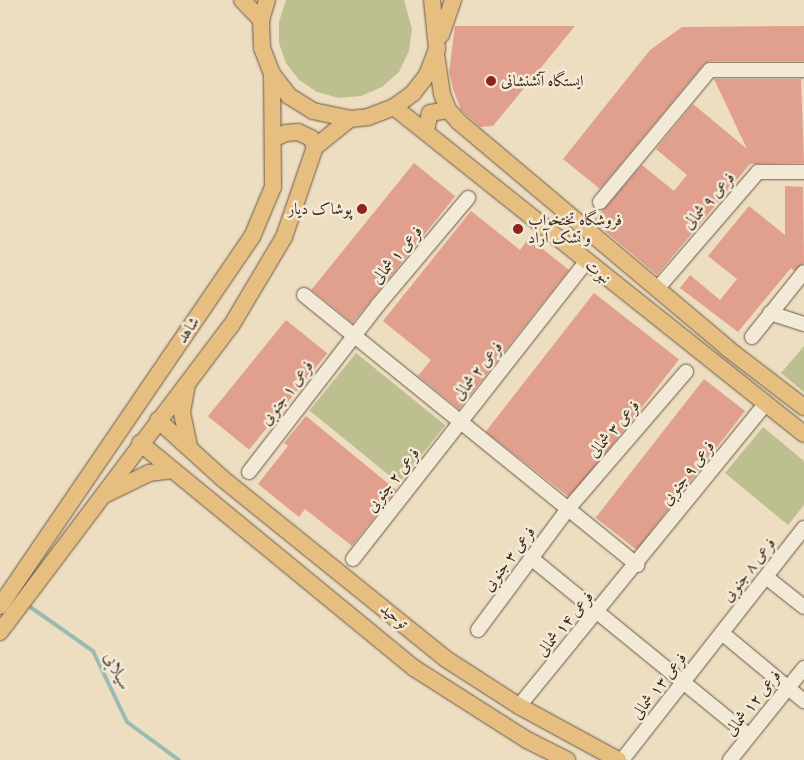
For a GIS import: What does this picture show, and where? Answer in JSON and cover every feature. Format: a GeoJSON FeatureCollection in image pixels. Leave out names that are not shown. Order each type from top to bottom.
{"type":"FeatureCollection","features":[{"type":"Feature","properties":{"kind":"main road"},"geometry":{"type":"LineString","coordinates":[[242,0],[261,20]]}},
{"type":"Feature","properties":{"kind":"main road"},"geometry":{"type":"LineString","coordinates":[[267,0],[261,20],[262,48],[272,74],[289,96],[313,111],[350,119],[368,117],[394,108],[412,93],[427,75],[453,0]]}},
{"type":"Feature","properties":{"kind":"main road"},"geometry":{"type":"LineString","coordinates":[[426,130],[425,124],[430,113],[436,110],[448,110],[436,68],[432,0]]}},
{"type":"Feature","properties":{"kind":"main road","name":"شاهد"},"geometry":{"type":"LineString","coordinates":[[0,606],[252,237],[273,187],[272,74]]}},
{"type":"Feature","properties":{"kind":"main road","name":"نبوت"},"geometry":{"type":"LineString","coordinates":[[394,108],[426,130],[586,262],[804,434]]}},
{"type":"Feature","properties":{"kind":"main road","name":"نبوت"},"geometry":{"type":"LineString","coordinates":[[448,110],[507,165],[804,407]]}},
{"type":"Feature","properties":{"kind":"main road"},"geometry":{"type":"LineString","coordinates":[[273,139],[286,132],[298,132],[311,138],[315,147],[350,119]]}},
{"type":"Feature","properties":{"kind":"main road","name":"شاهد"},"geometry":{"type":"LineString","coordinates":[[0,632],[140,443],[231,326],[284,237],[315,147]]}},
{"type":"Feature","properties":{"kind":"main road"},"geometry":{"type":"LineString","coordinates":[[187,382],[182,413],[189,446]]}},
{"type":"Feature","properties":{"kind":"main road","name":"توحید"},"geometry":{"type":"LineString","coordinates":[[158,420],[189,446],[223,479],[446,658],[520,706],[618,760]]}},
{"type":"Feature","properties":{"kind":"main road","name":"توحید"},"geometry":{"type":"LineString","coordinates":[[140,443],[414,668],[527,740],[566,760]]}},
{"type":"Feature","properties":{"kind":"main road"},"geometry":{"type":"LineString","coordinates":[[100,498],[149,473],[172,470]]}},
{"type":"Feature","properties":{"kind":"street"},"geometry":{"type":"LineString","coordinates":[[600,202],[710,70],[804,70]]}},
{"type":"Feature","properties":{"kind":"street","name":"فرعی ۹ شمالی"},"geometry":{"type":"LineString","coordinates":[[657,288],[758,172],[804,172]]}},
{"type":"Feature","properties":{"kind":"street","name":"فرعی ۱ شمالی"},"geometry":{"type":"LineString","coordinates":[[354,336],[468,198]]}},
{"type":"Feature","properties":{"kind":"street","name":"فرعی ۲ شمالی"},"geometry":{"type":"LineString","coordinates":[[460,422],[586,262]]}},
{"type":"Feature","properties":{"kind":"street"},"geometry":{"type":"LineString","coordinates":[[752,337],[804,272]]}},
{"type":"Feature","properties":{"kind":"street"},"geometry":{"type":"LineString","coordinates":[[304,295],[637,565]]}},
{"type":"Feature","properties":{"kind":"street"},"geometry":{"type":"LineString","coordinates":[[770,313],[804,324]]}},
{"type":"Feature","properties":{"kind":"street","name":"فرعی ۱ جنوبی"},"geometry":{"type":"LineString","coordinates":[[248,472],[354,336]]}},
{"type":"Feature","properties":{"kind":"street","name":"فرعی ۳ شمالی"},"geometry":{"type":"LineString","coordinates":[[568,509],[686,372]]}},
{"type":"Feature","properties":{"kind":"street","name":"فرعی ۹ جنوبی"},"geometry":{"type":"LineString","coordinates":[[637,565],[765,404]]}},
{"type":"Feature","properties":{"kind":"street","name":"فرعی ۲ جنوبی"},"geometry":{"type":"LineString","coordinates":[[353,559],[460,422]]}},
{"type":"Feature","properties":{"kind":"street","name":"فرعی ۳ جنوبی"},"geometry":{"type":"LineString","coordinates":[[478,630],[568,509]]}},
{"type":"Feature","properties":{"kind":"street","name":"فرعی ۸ جنوبی"},"geometry":{"type":"LineString","coordinates":[[722,633],[804,528]]}},
{"type":"Feature","properties":{"kind":"street"},"geometry":{"type":"LineString","coordinates":[[531,558],[749,736]]}},
{"type":"Feature","properties":{"kind":"street","name":"فرعی ۱۴ شمالی"},"geometry":{"type":"LineString","coordinates":[[520,706],[637,565]]}},
{"type":"Feature","properties":{"kind":"street"},"geometry":{"type":"LineString","coordinates":[[766,577],[802,605]]}},
{"type":"Feature","properties":{"kind":"street"},"geometry":{"type":"LineString","coordinates":[[722,633],[787,689],[804,701]]}},
{"type":"Feature","properties":{"kind":"street","name":"فرعی ۱۳ شمالی"},"geometry":{"type":"LineString","coordinates":[[622,760],[722,633]]}},
{"type":"Feature","properties":{"kind":"street","name":"فرعی ۱۲ شمالی"},"geometry":{"type":"LineString","coordinates":[[730,760],[804,668]]}},
{"type":"Feature","properties":{"kind":"green space"},"geometry":{"type":"Polygon","coordinates":[[[286,0],[404,0],[412,29],[409,51],[399,72],[382,87],[361,96],[339,98],[317,92],[299,80],[286,63],[279,43],[279,22],[286,0]]]}},
{"type":"Feature","properties":{"kind":"green space"},"geometry":{"type":"Polygon","coordinates":[[[804,346],[804,392],[781,373],[804,346]]]}},
{"type":"Feature","properties":{"kind":"green space"},"geometry":{"type":"Polygon","coordinates":[[[356,353],[445,425],[399,483],[309,411],[356,353]]]}},
{"type":"Feature","properties":{"kind":"green space"},"geometry":{"type":"Polygon","coordinates":[[[763,427],[804,461],[804,505],[788,525],[725,473],[763,427]]]}},
{"type":"Feature","properties":{"kind":"building","name":"ایستگاه آتشنشانی"},"geometry":{"type":"Polygon","coordinates":[[[455,26],[575,26],[493,126],[480,127],[461,110],[453,89],[449,72],[455,26]]]}},
{"type":"Feature","properties":{"kind":"building"},"geometry":{"type":"Polygon","coordinates":[[[804,26],[804,61],[710,61],[704,64],[600,189],[563,159],[650,50],[682,27],[804,26]]]}},
{"type":"Feature","properties":{"kind":"building"},"geometry":{"type":"Polygon","coordinates":[[[714,79],[801,79],[804,163],[750,164],[657,275],[593,221],[642,165],[674,191],[687,175],[656,149],[693,104],[747,149],[714,79]]]}},
{"type":"Feature","properties":{"kind":"building"},"geometry":{"type":"Polygon","coordinates":[[[414,163],[455,196],[353,323],[311,290],[414,163]]]}},
{"type":"Feature","properties":{"kind":"building"},"geometry":{"type":"Polygon","coordinates":[[[785,186],[803,187],[804,263],[794,271],[791,268],[738,332],[680,288],[690,275],[720,300],[737,279],[708,256],[749,206],[785,235],[785,186]]]}},
{"type":"Feature","properties":{"kind":"building"},"geometry":{"type":"Polygon","coordinates":[[[471,211],[520,250],[529,238],[569,270],[459,409],[418,376],[431,360],[383,321],[471,211]]]}},
{"type":"Feature","properties":{"kind":"building"},"geometry":{"type":"Polygon","coordinates":[[[594,293],[679,359],[571,498],[486,432],[594,293]]]}},
{"type":"Feature","properties":{"kind":"building"},"geometry":{"type":"Polygon","coordinates":[[[286,320],[327,353],[249,450],[208,416],[286,320]]]}},
{"type":"Feature","properties":{"kind":"building"},"geometry":{"type":"Polygon","coordinates":[[[704,379],[745,411],[637,550],[596,518],[704,379]]]}},
{"type":"Feature","properties":{"kind":"building"},"geometry":{"type":"Polygon","coordinates":[[[306,416],[396,490],[352,546],[305,509],[299,517],[258,484],[288,446],[284,443],[306,416]]]}},
{"type":"Feature","properties":{"kind":"waterway","name":"سیلابی"},"geometry":{"type":"LineString","coordinates":[[26,604],[93,651],[127,722],[179,760]]}},
{"type":"Feature","properties":{"kind":"place","name":"ایستگاه آتشنشانی"},"geometry":{"type":"Point","coordinates":[491,81]}},
{"type":"Feature","properties":{"kind":"place","name":"پوشاک دیار"},"geometry":{"type":"Point","coordinates":[362,209]}},
{"type":"Feature","properties":{"kind":"place","name":"فروشگاه تختخواب و تشک آراد"},"geometry":{"type":"Point","coordinates":[518,229]}}]}
